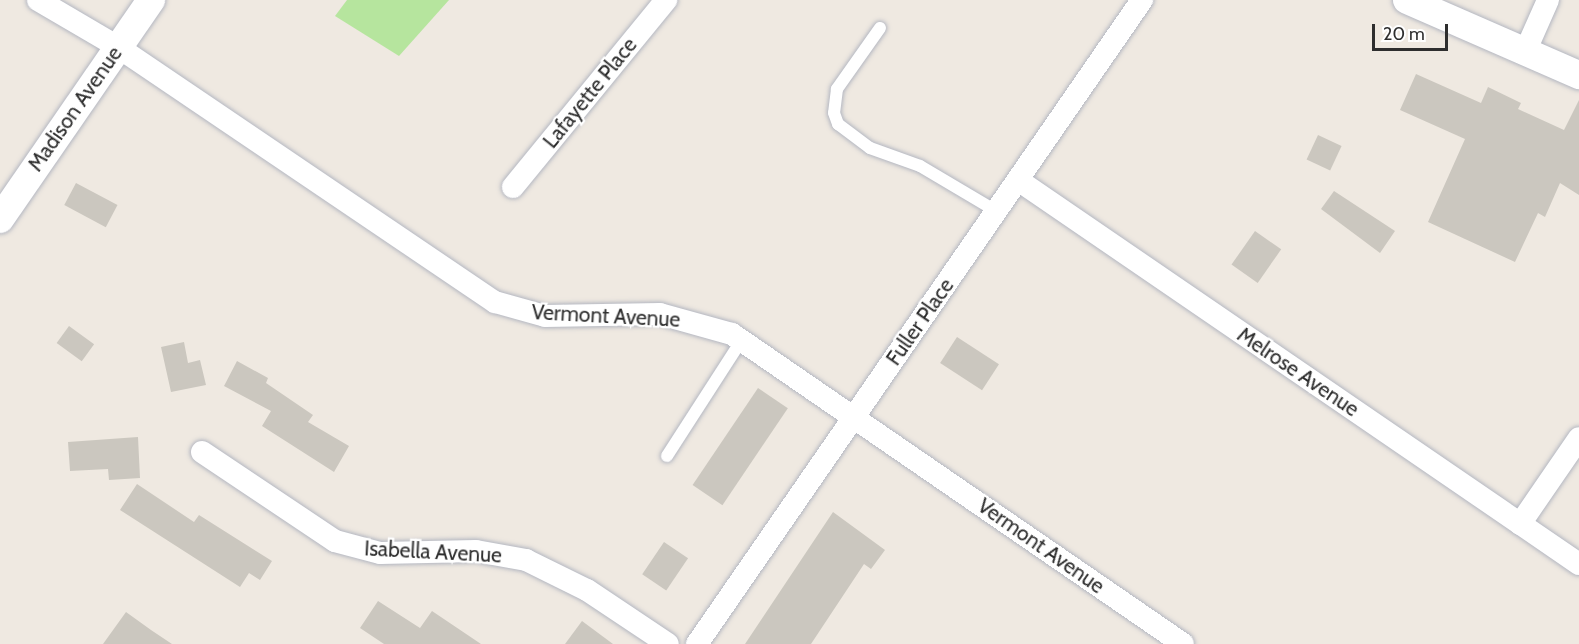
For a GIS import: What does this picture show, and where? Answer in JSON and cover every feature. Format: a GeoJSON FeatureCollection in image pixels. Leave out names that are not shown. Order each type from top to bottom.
{"type":"FeatureCollection","features":[{"type":"Feature","properties":{"kind":"street","name":"Vermont Avenue"},"geometry":{"type":"LineString","coordinates":[[38,0],[118,48],[495,302],[545,316],[660,314],[689,319],[741,341],[1183,644]]}},
{"type":"Feature","properties":{"kind":"street","name":"Madison Avenue"},"geometry":{"type":"LineString","coordinates":[[0,219],[151,0]]}},
{"type":"Feature","properties":{"kind":"street","name":"Lafayette Place"},"geometry":{"type":"LineString","coordinates":[[513,187],[666,0]]}},
{"type":"Feature","properties":{"kind":"street","name":"Fuller Place"},"geometry":{"type":"LineString","coordinates":[[697,644],[1143,0]]}},
{"type":"Feature","properties":{"kind":"street"},"geometry":{"type":"LineString","coordinates":[[1407,0],[1579,75]]}},
{"type":"Feature","properties":{"kind":"street"},"geometry":{"type":"LineString","coordinates":[[1524,52],[1548,0]]}},
{"type":"Feature","properties":{"kind":"street","name":"Melrose Avenue"},"geometry":{"type":"LineString","coordinates":[[1018,180],[1579,564]]}},
{"type":"Feature","properties":{"kind":"street"},"geometry":{"type":"LineString","coordinates":[[1520,524],[1579,438]]}},
{"type":"Feature","properties":{"kind":"street","name":"Isabella Avenue"},"geometry":{"type":"LineString","coordinates":[[202,452],[335,541],[380,553],[476,550],[526,560],[587,590],[668,644]]}},
{"type":"Feature","properties":{"kind":"lane"},"geometry":{"type":"LineString","coordinates":[[880,28],[837,89],[834,113],[838,124],[870,148],[920,166],[996,211]]}},
{"type":"Feature","properties":{"kind":"lane"},"geometry":{"type":"LineString","coordinates":[[667,456],[741,341]]}},
{"type":"Feature","properties":{"kind":"green space"},"geometry":{"type":"Polygon","coordinates":[[[347,0],[449,0],[399,56],[335,16],[347,0]]]}},
{"type":"Feature","properties":{"kind":"building"},"geometry":{"type":"Polygon","coordinates":[[[1416,74],[1481,103],[1488,87],[1521,103],[1518,109],[1564,130],[1579,100],[1579,195],[1560,183],[1545,217],[1538,213],[1515,262],[1428,222],[1465,139],[1400,110],[1416,74]]]}},
{"type":"Feature","properties":{"kind":"building"},"geometry":{"type":"Polygon","coordinates":[[[1318,135],[1342,146],[1330,170],[1307,159],[1318,135]]]}},
{"type":"Feature","properties":{"kind":"building"},"geometry":{"type":"Polygon","coordinates":[[[76,183],[117,205],[106,227],[64,205],[76,183]]]}},
{"type":"Feature","properties":{"kind":"building"},"geometry":{"type":"Polygon","coordinates":[[[1334,191],[1395,231],[1380,253],[1321,209],[1334,191]]]}},
{"type":"Feature","properties":{"kind":"building"},"geometry":{"type":"Polygon","coordinates":[[[1255,231],[1281,249],[1258,283],[1231,265],[1255,231]]]}},
{"type":"Feature","properties":{"kind":"building"},"geometry":{"type":"Polygon","coordinates":[[[69,326],[94,344],[82,361],[57,343],[69,326]]]}},
{"type":"Feature","properties":{"kind":"building"},"geometry":{"type":"Polygon","coordinates":[[[957,337],[999,364],[982,390],[940,363],[957,337]]]}},
{"type":"Feature","properties":{"kind":"building"},"geometry":{"type":"Polygon","coordinates":[[[184,342],[188,363],[200,360],[206,385],[171,392],[161,347],[184,342]]]}},
{"type":"Feature","properties":{"kind":"building"},"geometry":{"type":"Polygon","coordinates":[[[237,361],[268,378],[266,383],[313,415],[308,422],[349,446],[334,472],[262,426],[271,411],[224,386],[237,361]]]}},
{"type":"Feature","properties":{"kind":"building"},"geometry":{"type":"Polygon","coordinates":[[[758,388],[788,408],[722,505],[693,485],[758,388]]]}},
{"type":"Feature","properties":{"kind":"building"},"geometry":{"type":"Polygon","coordinates":[[[138,437],[140,478],[109,480],[108,469],[70,471],[68,442],[138,437]]]}},
{"type":"Feature","properties":{"kind":"building"},"geometry":{"type":"Polygon","coordinates":[[[137,484],[194,522],[199,515],[272,561],[260,580],[249,573],[240,587],[120,510],[137,484]]]}},
{"type":"Feature","properties":{"kind":"building"},"geometry":{"type":"Polygon","coordinates":[[[833,512],[885,550],[871,569],[864,564],[811,644],[745,644],[833,512]]]}},
{"type":"Feature","properties":{"kind":"building"},"geometry":{"type":"Polygon","coordinates":[[[664,542],[688,558],[666,591],[642,574],[664,542]]]}},
{"type":"Feature","properties":{"kind":"building"},"geometry":{"type":"Polygon","coordinates":[[[378,601],[420,628],[432,611],[481,644],[384,644],[360,628],[378,601]]]}},
{"type":"Feature","properties":{"kind":"building"},"geometry":{"type":"Polygon","coordinates":[[[126,612],[151,630],[172,644],[103,644],[126,612]]]}},
{"type":"Feature","properties":{"kind":"building"},"geometry":{"type":"Polygon","coordinates":[[[582,621],[613,644],[565,644],[582,621]]]}}]}
